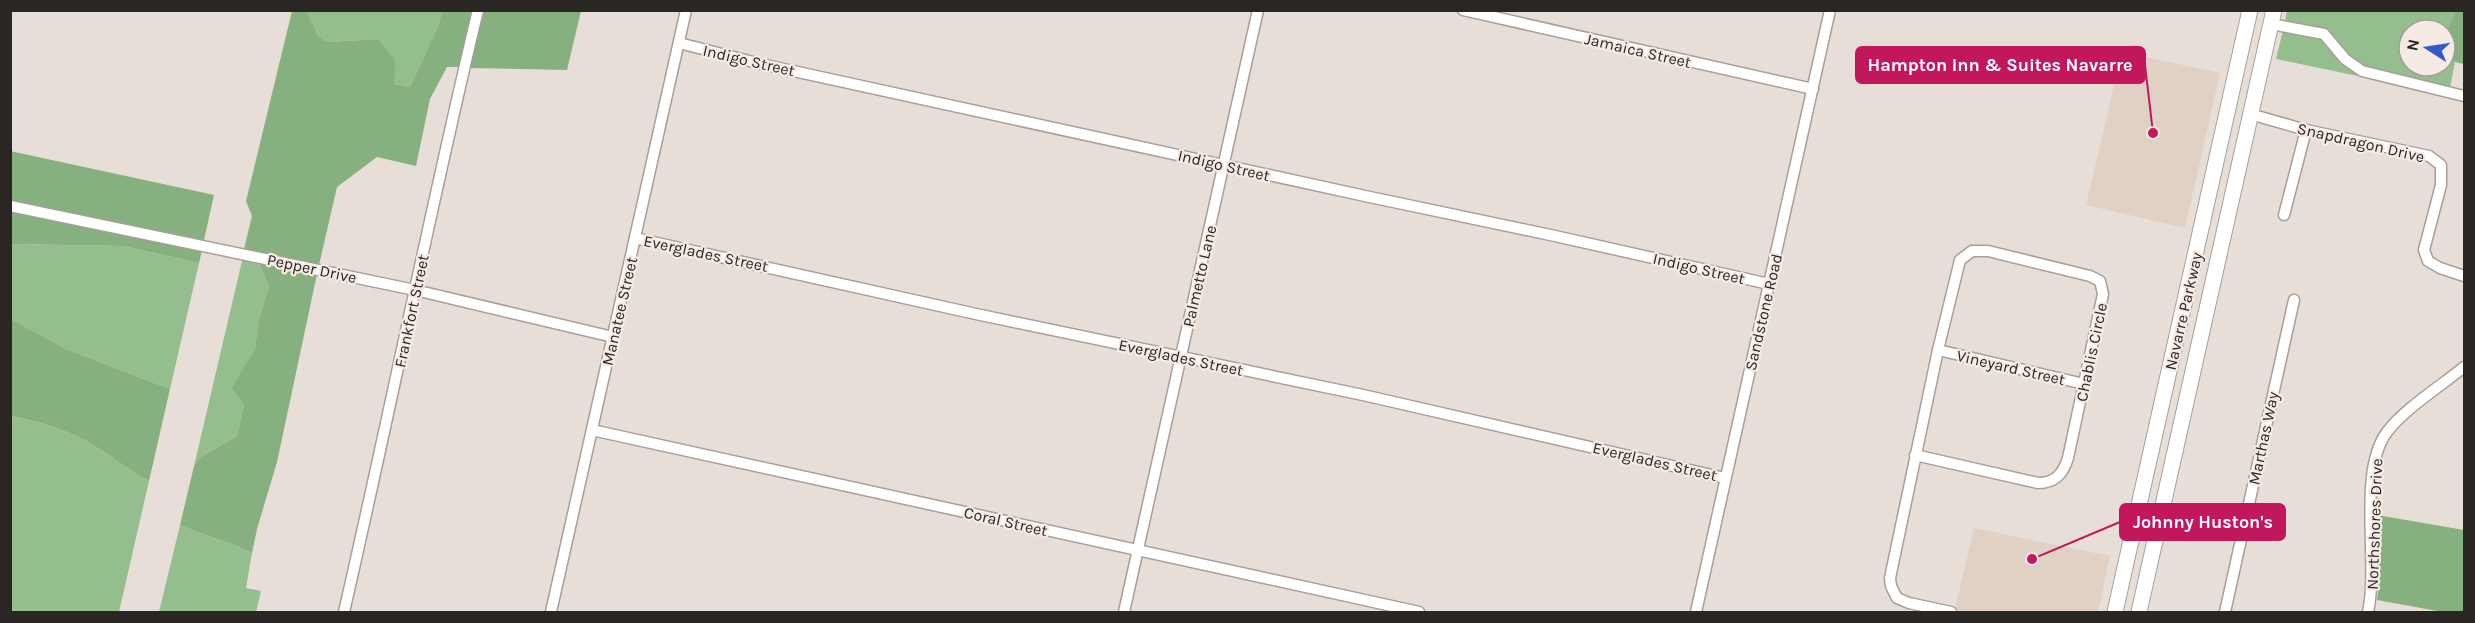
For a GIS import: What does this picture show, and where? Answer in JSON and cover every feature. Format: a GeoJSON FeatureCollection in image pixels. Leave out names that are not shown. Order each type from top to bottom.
{"type":"FeatureCollection","features":[{"type":"Feature","properties":{"kind":"highway","name":"Navarre Parkway"},"geometry":{"type":"LineString","coordinates":[[2115,612],[2250,10]]}},
{"type":"Feature","properties":{"kind":"highway","name":"Navarre Parkway"},"geometry":{"type":"LineString","coordinates":[[2139,612],[2272,17]]}},
{"type":"Feature","properties":{"kind":"street","name":"Frankfort Street"},"geometry":{"type":"LineString","coordinates":[[344,612],[387,426],[440,168],[478,10]]}},
{"type":"Feature","properties":{"kind":"street","name":"Manatee Street"},"geometry":{"type":"LineString","coordinates":[[551,612],[686,10]]}},
{"type":"Feature","properties":{"kind":"street","name":"Palmetto Lane"},"geometry":{"type":"LineString","coordinates":[[1124,612],[1258,10]]}},
{"type":"Feature","properties":{"kind":"street","name":"Jamaica Street"},"geometry":{"type":"LineString","coordinates":[[1463,10],[1813,88]]}},
{"type":"Feature","properties":{"kind":"street","name":"Sandstone Road"},"geometry":{"type":"LineString","coordinates":[[1696,612],[1830,10]]}},
{"type":"Feature","properties":{"kind":"street"},"geometry":{"type":"LineString","coordinates":[[2272,17],[2324,34],[2345,59],[2362,71],[2464,96]]}},
{"type":"Feature","properties":{"kind":"street","name":"Indigo Street"},"geometry":{"type":"LineString","coordinates":[[679,43],[761,64],[1769,284]]}},
{"type":"Feature","properties":{"kind":"street","name":"Snapdragon Drive"},"geometry":{"type":"LineString","coordinates":[[2250,114],[2306,130],[2429,156],[2441,165],[2441,185],[2424,250],[2428,261],[2440,268],[2464,276]]}},
{"type":"Feature","properties":{"kind":"street"},"geometry":{"type":"LineString","coordinates":[[2284,214],[2306,130]]}},
{"type":"Feature","properties":{"kind":"street","name":"Pepper Drive"},"geometry":{"type":"LineString","coordinates":[[10,206],[415,290],[613,337]]}},
{"type":"Feature","properties":{"kind":"street","name":"Everglades Street"},"geometry":{"type":"LineString","coordinates":[[635,238],[1385,400],[1725,478]]}},
{"type":"Feature","properties":{"kind":"street","name":"Chablis Circle"},"geometry":{"type":"LineString","coordinates":[[1916,456],[2038,483],[2049,482],[2059,476],[2064,469],[2103,294],[2100,281],[2090,276],[1988,251],[1972,251],[1960,260],[1938,350],[1890,578],[1897,598],[1950,612]]}},
{"type":"Feature","properties":{"kind":"street","name":"Marthas Way"},"geometry":{"type":"LineString","coordinates":[[2225,612],[2294,300]]}},
{"type":"Feature","properties":{"kind":"street","name":"Vineyard Street"},"geometry":{"type":"LineString","coordinates":[[1938,350],[2084,384]]}},
{"type":"Feature","properties":{"kind":"street","name":"Northshores Drive"},"geometry":{"type":"LineString","coordinates":[[2368,612],[2373,585],[2371,515],[2377,450],[2387,432],[2396,422],[2464,367]]}},
{"type":"Feature","properties":{"kind":"street","name":"Coral Street"},"geometry":{"type":"LineString","coordinates":[[592,430],[1419,612]]}},
{"type":"Feature","properties":{"kind":"street"},"geometry":{"type":"LineString","coordinates":[[2138,508],[2161,514]]}},
{"type":"Feature","properties":{"kind":"shaded area"},"geometry":{"type":"Polygon","coordinates":[[[2122,52],[2220,73],[2185,228],[2086,205],[2122,52]]]}},
{"type":"Feature","properties":{"kind":"shaded area"},"geometry":{"type":"Polygon","coordinates":[[[1974,528],[2110,556],[2098,612],[1957,612],[1955,609],[1974,528]]]}},
{"type":"Feature","properties":{"kind":"green space"},"geometry":{"type":"Polygon","coordinates":[[[292,11],[307,11],[318,36],[327,42],[378,39],[395,61],[394,84],[410,87],[438,26],[442,11],[473,11],[459,67],[447,67],[430,99],[416,166],[377,157],[337,187],[319,265],[244,249],[252,216],[246,201],[292,11]]]}},
{"type":"Feature","properties":{"kind":"green space"},"geometry":{"type":"Polygon","coordinates":[[[307,11],[442,11],[438,26],[410,87],[394,84],[378,39],[327,42],[318,36],[307,11]]]}},
{"type":"Feature","properties":{"kind":"green space"},"geometry":{"type":"Polygon","coordinates":[[[484,11],[581,11],[567,70],[470,68],[484,11]]]}},
{"type":"Feature","properties":{"kind":"green space"},"geometry":{"type":"Polygon","coordinates":[[[2287,11],[2456,11],[2453,18],[2397,18],[2397,75],[2365,67],[2349,56],[2330,32],[2285,21],[2287,11]]]}},
{"type":"Feature","properties":{"kind":"green space"},"geometry":{"type":"Polygon","coordinates":[[[2456,11],[2464,11],[2464,64],[2457,62],[2457,18],[2453,18],[2456,11]]]}},
{"type":"Feature","properties":{"kind":"green space"},"geometry":{"type":"Polygon","coordinates":[[[2283,30],[2322,38],[2341,62],[2415,88],[2276,59],[2283,30]]]}},
{"type":"Feature","properties":{"kind":"green space"},"geometry":{"type":"Polygon","coordinates":[[[2410,78],[2452,78],[2450,88],[2410,78]]]}},
{"type":"Feature","properties":{"kind":"green space"},"geometry":{"type":"Polygon","coordinates":[[[10,151],[214,195],[204,240],[11,201],[10,151]]]}},
{"type":"Feature","properties":{"kind":"green space"},"geometry":{"type":"Polygon","coordinates":[[[11,211],[202,250],[199,263],[123,246],[11,244],[11,211]]]}},
{"type":"Feature","properties":{"kind":"green space"},"geometry":{"type":"Polygon","coordinates":[[[11,244],[123,246],[199,263],[170,389],[66,349],[11,319],[11,244]]]}},
{"type":"Feature","properties":{"kind":"green space"},"geometry":{"type":"Polygon","coordinates":[[[242,258],[317,274],[277,462],[252,553],[180,525],[194,466],[199,458],[237,436],[244,404],[232,388],[255,349],[258,323],[269,286],[259,263],[242,261],[242,258]]]}},
{"type":"Feature","properties":{"kind":"green space"},"geometry":{"type":"Polygon","coordinates":[[[242,261],[259,263],[269,286],[258,323],[255,349],[245,367],[244,404],[237,436],[199,458],[194,466],[242,261]]]}},
{"type":"Feature","properties":{"kind":"green space"},"geometry":{"type":"Polygon","coordinates":[[[11,319],[66,349],[170,389],[149,481],[78,437],[45,424],[11,416],[11,319]]]}},
{"type":"Feature","properties":{"kind":"green space"},"geometry":{"type":"Polygon","coordinates":[[[10,416],[45,424],[78,437],[149,481],[119,612],[11,612],[10,416]]]}},
{"type":"Feature","properties":{"kind":"green space"},"geometry":{"type":"Polygon","coordinates":[[[2377,515],[2464,530],[2464,612],[2443,612],[2377,600],[2379,584],[2377,515]]]}},
{"type":"Feature","properties":{"kind":"green space"},"geometry":{"type":"Polygon","coordinates":[[[180,525],[252,553],[246,588],[261,591],[256,612],[159,612],[180,525]]]}},
{"type":"Feature","properties":{"kind":"place","name":"Hampton Inn & Suites Navarre"},"geometry":{"type":"Point","coordinates":[2153,133]}},
{"type":"Feature","properties":{"kind":"place","name":"Johnny Huston's"},"geometry":{"type":"Point","coordinates":[2032,559]}}]}
